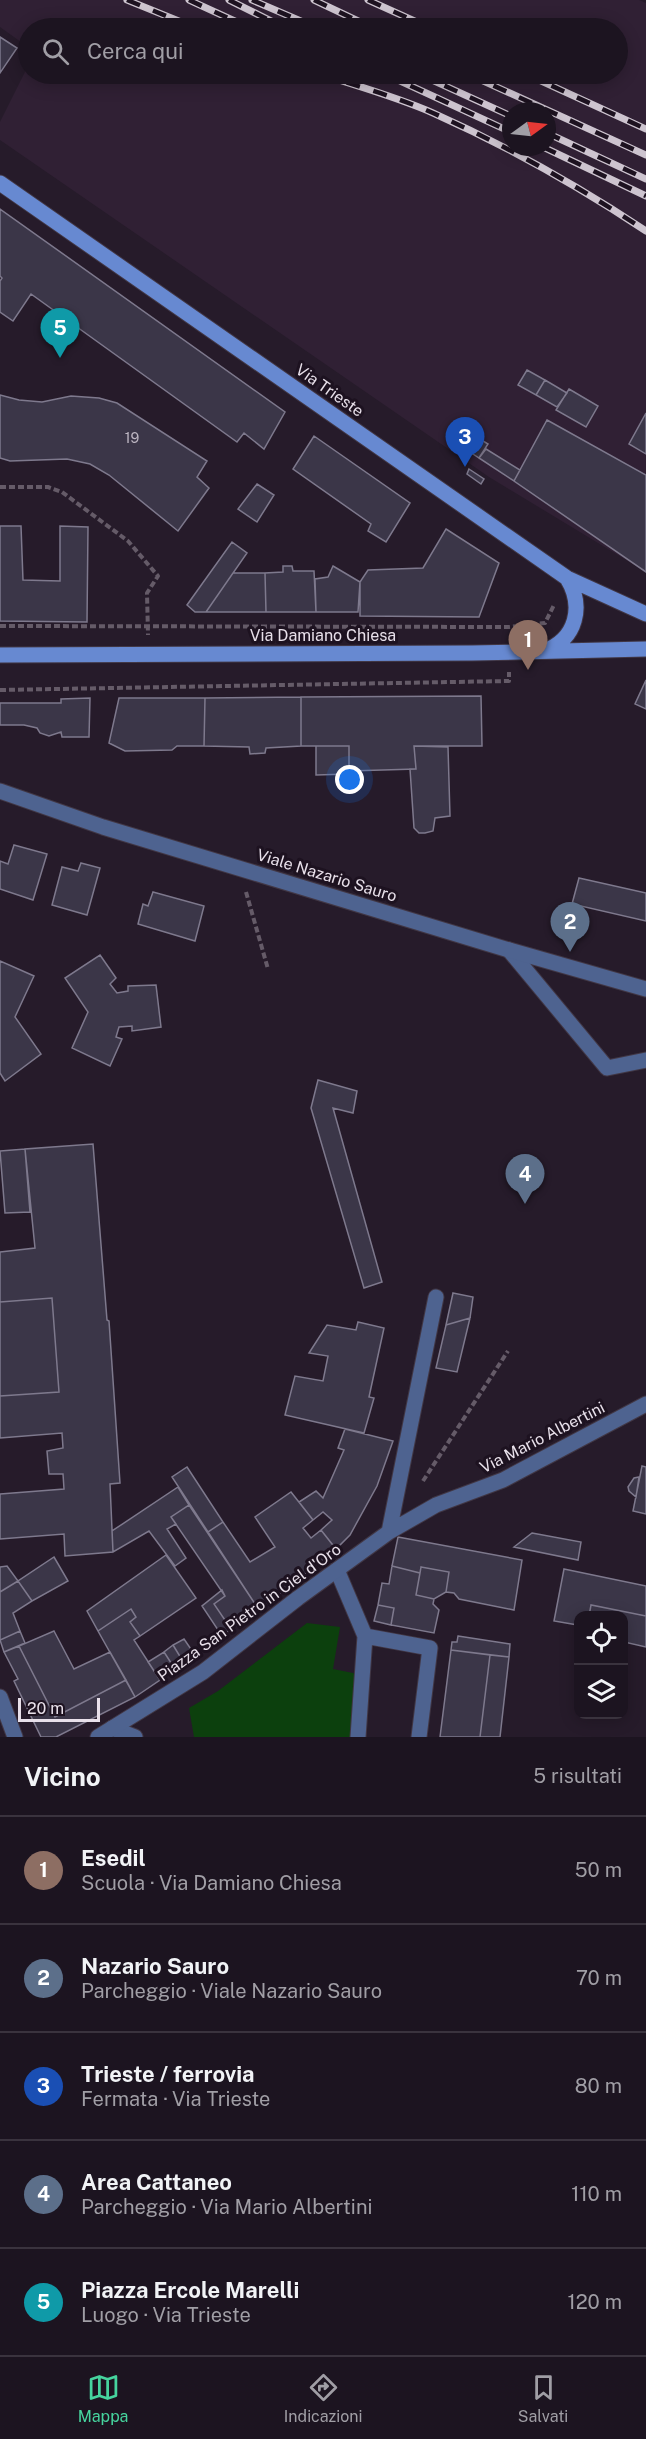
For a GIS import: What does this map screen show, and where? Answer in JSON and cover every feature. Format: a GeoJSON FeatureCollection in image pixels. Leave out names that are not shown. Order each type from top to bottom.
{"type":"FeatureCollection","features":[{"type":"Feature","properties":{"kind":"main road","name":"Via Trieste"},"geometry":{"type":"LineString","coordinates":[[0,183],[567,578],[646,614]]}},
{"type":"Feature","properties":{"kind":"main road"},"geometry":{"type":"LineString","coordinates":[[540,652],[561,642],[574,623],[577,600],[567,578]]}},
{"type":"Feature","properties":{"kind":"main road","name":"Via Damiano Chiesa"},"geometry":{"type":"LineString","coordinates":[[0,655],[509,653],[646,650]]}},
{"type":"Feature","properties":{"kind":"street","name":"Viale Nazario Sauro"},"geometry":{"type":"LineString","coordinates":[[0,791],[103,827],[646,989]]}},
{"type":"Feature","properties":{"kind":"street"},"geometry":{"type":"LineString","coordinates":[[509,950],[607,1068],[646,1060]]}},
{"type":"Feature","properties":{"kind":"street"},"geometry":{"type":"LineString","coordinates":[[389,1532],[436,1297]]}},
{"type":"Feature","properties":{"kind":"street","name":"Via Mario Albertini"},"geometry":{"type":"LineString","coordinates":[[389,1532],[436,1505],[503,1480],[646,1404]]}},
{"type":"Feature","properties":{"kind":"street","name":"Piazza San Pietro in Ciel d'Oro"},"geometry":{"type":"LineString","coordinates":[[98,1737],[203,1672],[389,1532]]}},
{"type":"Feature","properties":{"kind":"street"},"geometry":{"type":"LineString","coordinates":[[337,1570],[365,1636],[358,1737]]}},
{"type":"Feature","properties":{"kind":"street"},"geometry":{"type":"LineString","coordinates":[[365,1636],[430,1648],[420,1737]]}},
{"type":"Feature","properties":{"kind":"street"},"geometry":{"type":"LineString","coordinates":[[0,1697],[15,1737]]}},
{"type":"Feature","properties":{"kind":"street"},"geometry":{"type":"LineString","coordinates":[[112,1728],[135,1737]]}},
{"type":"Feature","properties":{"kind":"path"},"geometry":{"type":"LineString","coordinates":[[0,487],[48,487],[62,492],[128,541],[158,576],[147,593],[148,654]]}},
{"type":"Feature","properties":{"kind":"path"},"geometry":{"type":"LineString","coordinates":[[0,626],[55,628],[508,627],[545,623],[559,595]]}},
{"type":"Feature","properties":{"kind":"path"},"geometry":{"type":"LineString","coordinates":[[0,690],[509,681],[508,627]]}},
{"type":"Feature","properties":{"kind":"path"},"geometry":{"type":"LineString","coordinates":[[244,885],[268,969]]}},
{"type":"Feature","properties":{"kind":"path"},"geometry":{"type":"LineString","coordinates":[[421,1485],[508,1351]]}},
{"type":"Feature","properties":{"kind":"shaded area"},"geometry":{"type":"Polygon","coordinates":[[[0,0],[639,0],[646,3],[646,572],[489,477],[0,140],[0,122],[19,84],[628,84],[628,18],[18,18],[18,40],[0,27],[0,0]]]}},
{"type":"Feature","properties":{"kind":"green space"},"geometry":{"type":"Polygon","coordinates":[[[307,1623],[340,1627],[333,1669],[368,1676],[359,1737],[194,1737],[189,1708],[218,1691],[307,1623]]]}},
{"type":"Feature","properties":{"kind":"building"},"geometry":{"type":"Polygon","coordinates":[[[0,37],[17,48],[0,73],[0,37]]]}},
{"type":"Feature","properties":{"kind":"building"},"geometry":{"type":"Polygon","coordinates":[[[0,209],[285,412],[264,449],[244,433],[237,442],[31,294],[13,321],[0,312],[0,281],[2,278],[0,276],[0,209]]]}},
{"type":"Feature","properties":{"kind":"building"},"geometry":{"type":"Polygon","coordinates":[[[527,370],[545,380],[536,395],[518,385],[527,370]]]}},
{"type":"Feature","properties":{"kind":"building"},"geometry":{"type":"Polygon","coordinates":[[[545,380],[567,393],[557,407],[536,395],[545,380]]]}},
{"type":"Feature","properties":{"kind":"building"},"geometry":{"type":"Polygon","coordinates":[[[569,389],[598,406],[586,427],[556,410],[569,389]]]}},
{"type":"Feature","properties":{"kind":"building"},"geometry":{"type":"Polygon","coordinates":[[[0,395],[19,400],[42,402],[71,396],[99,398],[117,403],[207,461],[197,477],[209,488],[178,531],[109,475],[90,464],[67,459],[10,461],[0,458],[0,395]]]}},
{"type":"Feature","properties":{"kind":"building"},"geometry":{"type":"Polygon","coordinates":[[[646,413],[646,454],[629,444],[646,413]]]}},
{"type":"Feature","properties":{"kind":"building"},"geometry":{"type":"Polygon","coordinates":[[[547,420],[646,475],[646,572],[514,481],[547,420]]]}},
{"type":"Feature","properties":{"kind":"building"},"geometry":{"type":"Polygon","coordinates":[[[467,431],[488,444],[479,458],[458,444],[467,431]]]}},
{"type":"Feature","properties":{"kind":"building"},"geometry":{"type":"Polygon","coordinates":[[[314,436],[410,503],[386,542],[368,531],[371,524],[293,469],[314,436]]]}},
{"type":"Feature","properties":{"kind":"building"},"geometry":{"type":"Polygon","coordinates":[[[486,449],[520,470],[514,481],[479,458],[486,449]]]}},
{"type":"Feature","properties":{"kind":"building"},"geometry":{"type":"Polygon","coordinates":[[[469,469],[484,479],[481,484],[467,474],[469,469]]]}},
{"type":"Feature","properties":{"kind":"building"},"geometry":{"type":"Polygon","coordinates":[[[257,484],[274,495],[257,522],[238,509],[257,484]]]}},
{"type":"Feature","properties":{"kind":"building"},"geometry":{"type":"Polygon","coordinates":[[[0,526],[21,526],[23,580],[60,581],[60,526],[88,527],[87,622],[0,621],[0,526]]]}},
{"type":"Feature","properties":{"kind":"building"},"geometry":{"type":"Polygon","coordinates":[[[446,529],[499,563],[479,617],[360,616],[360,582],[368,570],[423,568],[446,529]]]}},
{"type":"Feature","properties":{"kind":"building"},"geometry":{"type":"Polygon","coordinates":[[[232,542],[247,553],[206,612],[195,612],[187,605],[232,542]]]}},
{"type":"Feature","properties":{"kind":"building"},"geometry":{"type":"Polygon","coordinates":[[[283,566],[292,566],[293,571],[314,571],[316,612],[266,612],[265,573],[283,572],[283,566]]]}},
{"type":"Feature","properties":{"kind":"building"},"geometry":{"type":"Polygon","coordinates":[[[333,566],[360,582],[358,612],[316,612],[315,579],[328,577],[333,566]]]}},
{"type":"Feature","properties":{"kind":"building"},"geometry":{"type":"Polygon","coordinates":[[[233,573],[265,573],[266,612],[206,612],[233,573]]]}},
{"type":"Feature","properties":{"kind":"building"},"geometry":{"type":"Polygon","coordinates":[[[646,680],[646,709],[635,704],[646,680]]]}},
{"type":"Feature","properties":{"kind":"building"},"geometry":{"type":"Polygon","coordinates":[[[481,696],[482,746],[414,746],[416,769],[349,771],[349,746],[301,746],[301,697],[481,696]]]}},
{"type":"Feature","properties":{"kind":"building"},"geometry":{"type":"Polygon","coordinates":[[[301,697],[301,746],[266,748],[265,753],[250,754],[249,747],[204,746],[205,698],[301,697]]]}},
{"type":"Feature","properties":{"kind":"building"},"geometry":{"type":"Polygon","coordinates":[[[90,698],[89,737],[62,737],[61,732],[49,736],[40,733],[37,728],[24,725],[0,725],[0,703],[61,703],[61,699],[90,698]]]}},
{"type":"Feature","properties":{"kind":"building"},"geometry":{"type":"Polygon","coordinates":[[[119,698],[205,698],[204,746],[177,746],[172,750],[125,751],[109,743],[119,698]]]}},
{"type":"Feature","properties":{"kind":"building"},"geometry":{"type":"Polygon","coordinates":[[[316,746],[349,746],[349,774],[316,775],[316,746]]]}},
{"type":"Feature","properties":{"kind":"building"},"geometry":{"type":"Polygon","coordinates":[[[414,746],[448,747],[450,816],[435,818],[433,831],[425,833],[419,833],[414,828],[410,769],[416,769],[414,746]]]}},
{"type":"Feature","properties":{"kind":"building"},"geometry":{"type":"Polygon","coordinates":[[[14,845],[47,854],[33,900],[0,889],[0,861],[8,864],[14,845]]]}},
{"type":"Feature","properties":{"kind":"building"},"geometry":{"type":"Polygon","coordinates":[[[81,863],[100,868],[87,915],[52,905],[62,867],[78,871],[81,863]]]}},
{"type":"Feature","properties":{"kind":"building"},"geometry":{"type":"Polygon","coordinates":[[[579,878],[646,893],[646,921],[572,904],[579,878]]]}},
{"type":"Feature","properties":{"kind":"building"},"geometry":{"type":"Polygon","coordinates":[[[153,892],[204,906],[195,941],[138,924],[143,904],[148,906],[153,892]]]}},
{"type":"Feature","properties":{"kind":"building"},"geometry":{"type":"Polygon","coordinates":[[[100,955],[116,978],[110,984],[117,993],[128,991],[128,986],[156,985],[161,1027],[132,1031],[132,1026],[119,1027],[116,1037],[122,1039],[110,1066],[72,1048],[88,1012],[65,978],[100,955]]]}},
{"type":"Feature","properties":{"kind":"building"},"geometry":{"type":"Polygon","coordinates":[[[0,961],[34,976],[15,1017],[41,1054],[5,1081],[0,1073],[0,961]]]}},
{"type":"Feature","properties":{"kind":"building"},"geometry":{"type":"Polygon","coordinates":[[[318,1080],[357,1091],[353,1113],[333,1108],[382,1282],[364,1288],[311,1108],[318,1080]]]}},
{"type":"Feature","properties":{"kind":"building"},"geometry":{"type":"Polygon","coordinates":[[[93,1144],[107,1320],[109,1321],[120,1483],[110,1484],[113,1552],[65,1556],[64,1534],[0,1539],[0,1494],[64,1489],[63,1474],[49,1474],[47,1451],[63,1448],[62,1433],[0,1438],[0,1396],[59,1392],[52,1298],[0,1302],[0,1252],[35,1248],[25,1149],[93,1144]]]}},
{"type":"Feature","properties":{"kind":"building"},"geometry":{"type":"Polygon","coordinates":[[[93,1144],[107,1320],[109,1321],[120,1483],[110,1484],[113,1552],[65,1556],[64,1534],[0,1539],[0,1494],[64,1489],[63,1474],[49,1474],[47,1451],[63,1448],[62,1433],[0,1438],[0,1252],[35,1248],[25,1149],[93,1144]]]}},
{"type":"Feature","properties":{"kind":"building"},"geometry":{"type":"Polygon","coordinates":[[[25,1149],[30,1212],[5,1213],[0,1151],[25,1149]]]}},
{"type":"Feature","properties":{"kind":"building"},"geometry":{"type":"Polygon","coordinates":[[[453,1293],[473,1297],[470,1318],[446,1325],[453,1293]]]}},
{"type":"Feature","properties":{"kind":"building"},"geometry":{"type":"Polygon","coordinates":[[[470,1318],[457,1372],[436,1368],[446,1325],[470,1318]]]}},
{"type":"Feature","properties":{"kind":"building"},"geometry":{"type":"Polygon","coordinates":[[[358,1322],[384,1328],[369,1397],[374,1398],[364,1433],[285,1415],[295,1376],[323,1381],[328,1356],[309,1353],[327,1325],[356,1330],[358,1322]]]}},
{"type":"Feature","properties":{"kind":"building"},"geometry":{"type":"Polygon","coordinates":[[[345,1429],[393,1441],[377,1486],[350,1535],[336,1549],[321,1530],[332,1520],[323,1512],[313,1520],[299,1502],[316,1491],[323,1498],[344,1450],[338,1448],[345,1429]]]}},
{"type":"Feature","properties":{"kind":"building"},"geometry":{"type":"Polygon","coordinates":[[[642,1466],[646,1467],[646,1514],[633,1511],[642,1466]]]}},
{"type":"Feature","properties":{"kind":"building"},"geometry":{"type":"Polygon","coordinates":[[[187,1467],[223,1522],[208,1532],[172,1477],[187,1467]]]}},
{"type":"Feature","properties":{"kind":"building"},"geometry":{"type":"Polygon","coordinates":[[[639,1477],[636,1497],[628,1487],[634,1478],[639,1477]]]}},
{"type":"Feature","properties":{"kind":"building"},"geometry":{"type":"Polygon","coordinates":[[[178,1487],[189,1505],[171,1517],[176,1524],[167,1529],[186,1558],[175,1566],[149,1531],[113,1552],[112,1531],[178,1487]]]}},
{"type":"Feature","properties":{"kind":"building"},"geometry":{"type":"Polygon","coordinates":[[[291,1492],[313,1520],[303,1528],[311,1538],[321,1530],[336,1549],[259,1610],[208,1532],[223,1522],[250,1562],[275,1547],[255,1517],[291,1492]]]}},
{"type":"Feature","properties":{"kind":"building"},"geometry":{"type":"Polygon","coordinates":[[[189,1505],[259,1610],[231,1629],[214,1604],[225,1596],[171,1517],[189,1505]]]}},
{"type":"Feature","properties":{"kind":"building"},"geometry":{"type":"Polygon","coordinates":[[[532,1533],[581,1542],[578,1560],[514,1547],[532,1533]]]}},
{"type":"Feature","properties":{"kind":"building"},"geometry":{"type":"Polygon","coordinates":[[[398,1537],[522,1560],[514,1610],[459,1599],[454,1593],[446,1592],[449,1572],[421,1567],[420,1573],[392,1566],[398,1537]]]}},
{"type":"Feature","properties":{"kind":"building"},"geometry":{"type":"Polygon","coordinates":[[[166,1555],[196,1598],[140,1636],[130,1622],[136,1617],[131,1609],[98,1631],[87,1611],[166,1555]]]}},
{"type":"Feature","properties":{"kind":"building"},"geometry":{"type":"Polygon","coordinates":[[[54,1557],[68,1581],[32,1601],[18,1581],[54,1557]]]}},
{"type":"Feature","properties":{"kind":"building"},"geometry":{"type":"Polygon","coordinates":[[[7,1566],[18,1581],[0,1592],[0,1567],[7,1566]]]}},
{"type":"Feature","properties":{"kind":"building"},"geometry":{"type":"Polygon","coordinates":[[[392,1566],[420,1573],[416,1595],[434,1599],[433,1604],[439,1610],[434,1633],[391,1625],[394,1608],[378,1605],[382,1583],[389,1584],[392,1566]]]}},
{"type":"Feature","properties":{"kind":"building"},"geometry":{"type":"Polygon","coordinates":[[[421,1567],[449,1572],[446,1592],[434,1599],[416,1595],[421,1567]]]}},
{"type":"Feature","properties":{"kind":"building"},"geometry":{"type":"Polygon","coordinates":[[[564,1569],[646,1586],[646,1616],[591,1605],[590,1611],[574,1611],[574,1624],[554,1621],[564,1569]]]}},
{"type":"Feature","properties":{"kind":"building"},"geometry":{"type":"Polygon","coordinates":[[[18,1581],[32,1601],[13,1613],[20,1631],[0,1640],[0,1592],[18,1581]]]}},
{"type":"Feature","properties":{"kind":"building"},"geometry":{"type":"Polygon","coordinates":[[[222,1590],[225,1596],[214,1604],[231,1629],[222,1636],[202,1606],[222,1590]]]}},
{"type":"Feature","properties":{"kind":"building"},"geometry":{"type":"Polygon","coordinates":[[[378,1605],[394,1608],[391,1625],[374,1621],[378,1605]]]}},
{"type":"Feature","properties":{"kind":"building"},"geometry":{"type":"Polygon","coordinates":[[[591,1605],[621,1611],[590,1611],[591,1605]]]}},
{"type":"Feature","properties":{"kind":"building"},"geometry":{"type":"Polygon","coordinates":[[[131,1609],[136,1617],[130,1622],[140,1636],[134,1640],[160,1680],[135,1697],[98,1631],[131,1609]]]}},
{"type":"Feature","properties":{"kind":"building"},"geometry":{"type":"Polygon","coordinates":[[[628,1612],[646,1616],[646,1647],[628,1643],[628,1612]]]}},
{"type":"Feature","properties":{"kind":"building"},"geometry":{"type":"Polygon","coordinates":[[[20,1631],[25,1643],[4,1652],[0,1640],[20,1631]]]}},
{"type":"Feature","properties":{"kind":"building"},"geometry":{"type":"Polygon","coordinates":[[[54,1631],[74,1669],[110,1652],[126,1680],[55,1717],[19,1646],[54,1631]]]}},
{"type":"Feature","properties":{"kind":"building"},"geometry":{"type":"Polygon","coordinates":[[[458,1636],[510,1644],[509,1657],[451,1650],[452,1642],[457,1642],[458,1636]]]}},
{"type":"Feature","properties":{"kind":"building"},"geometry":{"type":"Polygon","coordinates":[[[184,1639],[195,1655],[184,1663],[173,1645],[184,1639]]]}},
{"type":"Feature","properties":{"kind":"building"},"geometry":{"type":"Polygon","coordinates":[[[173,1645],[184,1663],[175,1669],[164,1652],[173,1645]]]}},
{"type":"Feature","properties":{"kind":"building"},"geometry":{"type":"Polygon","coordinates":[[[19,1646],[55,1717],[126,1680],[135,1697],[56,1737],[41,1737],[14,1681],[18,1679],[4,1652],[19,1646]]]}},
{"type":"Feature","properties":{"kind":"building"},"geometry":{"type":"Polygon","coordinates":[[[451,1650],[490,1655],[480,1737],[440,1737],[451,1650]]]}},
{"type":"Feature","properties":{"kind":"building"},"geometry":{"type":"Polygon","coordinates":[[[164,1652],[175,1669],[160,1680],[148,1662],[164,1652]]]}},
{"type":"Feature","properties":{"kind":"building"},"geometry":{"type":"Polygon","coordinates":[[[490,1655],[509,1657],[500,1737],[480,1737],[490,1655]]]}},
{"type":"Feature","properties":{"kind":"railway"},"geometry":{"type":"LineString","coordinates":[[127,0],[171,18]]}},
{"type":"Feature","properties":{"kind":"railway"},"geometry":{"type":"LineString","coordinates":[[189,0],[228,18]]}},
{"type":"Feature","properties":{"kind":"railway"},"geometry":{"type":"LineString","coordinates":[[229,0],[265,18]]}},
{"type":"Feature","properties":{"kind":"railway"},"geometry":{"type":"LineString","coordinates":[[252,0],[294,18]]}},
{"type":"Feature","properties":{"kind":"railway"},"geometry":{"type":"LineString","coordinates":[[314,0],[352,18]]}},
{"type":"Feature","properties":{"kind":"railway"},"geometry":{"type":"LineString","coordinates":[[368,0],[408,18]]}},
{"type":"Feature","properties":{"kind":"railway"},"geometry":{"type":"LineString","coordinates":[[352,84],[433,113],[488,139],[594,198],[646,231]]}},
{"type":"Feature","properties":{"kind":"railway"},"geometry":{"type":"LineString","coordinates":[[407,84],[502,128]]}},
{"type":"Feature","properties":{"kind":"railway"},"geometry":{"type":"LineString","coordinates":[[441,84],[502,112]]}},
{"type":"Feature","properties":{"kind":"railway"},"geometry":{"type":"LineString","coordinates":[[490,84],[646,155]]}},
{"type":"Feature","properties":{"kind":"railway"},"geometry":{"type":"LineString","coordinates":[[548,84],[646,129]]}},
{"type":"Feature","properties":{"kind":"railway"},"geometry":{"type":"LineString","coordinates":[[556,137],[646,179]]}},
{"type":"Feature","properties":{"kind":"railway"},"geometry":{"type":"LineString","coordinates":[[556,153],[646,196]]}},
{"type":"Feature","properties":{"kind":"place","name":"Piazza Ercole Marelli"},"geometry":{"type":"Point","coordinates":[60,358]}},
{"type":"Feature","properties":{"kind":"place","name":"Trieste / ferrovia"},"geometry":{"type":"Point","coordinates":[465,467]}},
{"type":"Feature","properties":{"kind":"place","name":"Esedil"},"geometry":{"type":"Point","coordinates":[528,670]}},
{"type":"Feature","properties":{"kind":"place","name":"Nazario Sauro"},"geometry":{"type":"Point","coordinates":[570,952]}},
{"type":"Feature","properties":{"kind":"place","name":"Area Cattaneo"},"geometry":{"type":"Point","coordinates":[525,1204]}}]}
